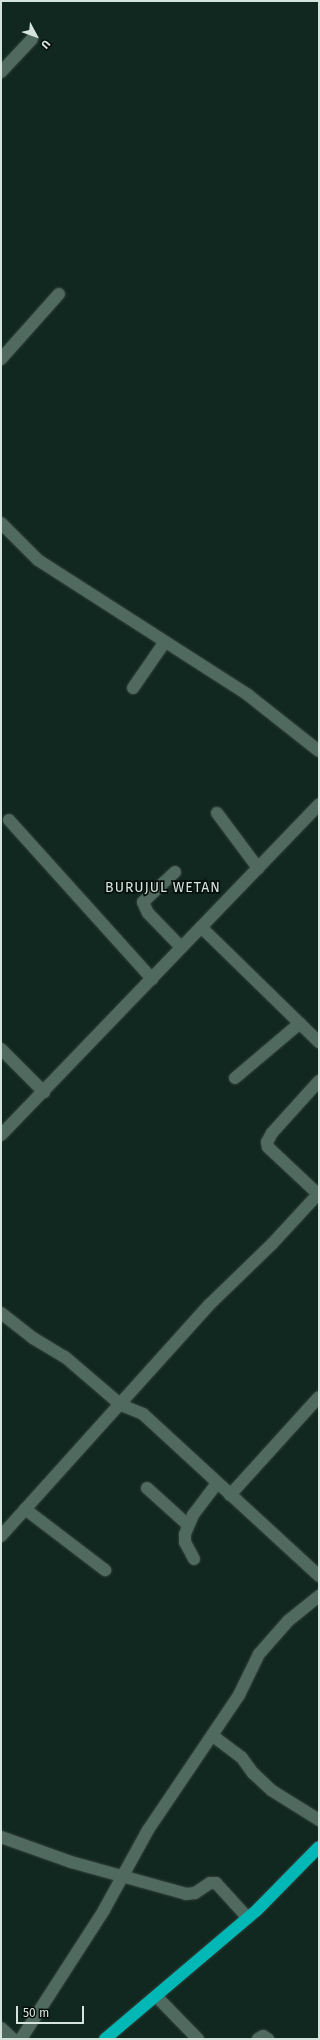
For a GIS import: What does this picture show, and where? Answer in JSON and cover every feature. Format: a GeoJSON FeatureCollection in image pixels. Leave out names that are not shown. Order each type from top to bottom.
{"type":"FeatureCollection","features":[{"type":"Feature","properties":{"kind":"highway"},"geometry":{"type":"LineString","coordinates":[[105,2039],[248,1918],[280,1889],[319,1847]]}},
{"type":"Feature","properties":{"kind":"street"},"geometry":{"type":"LineString","coordinates":[[1,72],[32,39]]}},
{"type":"Feature","properties":{"kind":"street"},"geometry":{"type":"LineString","coordinates":[[1,359],[59,294]]}},
{"type":"Feature","properties":{"kind":"street"},"geometry":{"type":"LineString","coordinates":[[1,523],[38,560],[248,696],[319,751]]}},
{"type":"Feature","properties":{"kind":"street"},"geometry":{"type":"LineString","coordinates":[[133,688],[164,643]]}},
{"type":"Feature","properties":{"kind":"street"},"geometry":{"type":"LineString","coordinates":[[1,1135],[44,1092],[319,804]]}},
{"type":"Feature","properties":{"kind":"street"},"geometry":{"type":"LineString","coordinates":[[217,813],[258,868]]}},
{"type":"Feature","properties":{"kind":"street"},"geometry":{"type":"LineString","coordinates":[[9,820],[152,979]]}},
{"type":"Feature","properties":{"kind":"street"},"geometry":{"type":"LineString","coordinates":[[175,872],[143,902],[148,913],[181,947]]}},
{"type":"Feature","properties":{"kind":"street"},"geometry":{"type":"LineString","coordinates":[[201,927],[319,1042]]}},
{"type":"Feature","properties":{"kind":"street"},"geometry":{"type":"LineString","coordinates":[[235,1078],[300,1023]]}},
{"type":"Feature","properties":{"kind":"street"},"geometry":{"type":"LineString","coordinates":[[1,1049],[44,1092]]}},
{"type":"Feature","properties":{"kind":"street"},"geometry":{"type":"LineString","coordinates":[[1,1536],[121,1405],[209,1305],[272,1244],[318,1193],[268,1147],[267,1142],[272,1133],[319,1081]]}},
{"type":"Feature","properties":{"kind":"street"},"geometry":{"type":"LineString","coordinates":[[1,1313],[33,1338],[65,1357],[121,1405],[142,1414],[319,1576]]}},
{"type":"Feature","properties":{"kind":"street"},"geometry":{"type":"LineString","coordinates":[[230,1494],[319,1397]]}},
{"type":"Feature","properties":{"kind":"street"},"geometry":{"type":"LineString","coordinates":[[194,1559],[184,1542],[188,1525],[216,1483]]}},
{"type":"Feature","properties":{"kind":"street"},"geometry":{"type":"LineString","coordinates":[[147,1488],[188,1525]]}},
{"type":"Feature","properties":{"kind":"street"},"geometry":{"type":"LineString","coordinates":[[25,1509],[105,1570]]}},
{"type":"Feature","properties":{"kind":"street"},"geometry":{"type":"LineString","coordinates":[[21,2039],[123,1875],[172,1792],[213,1736],[248,1679],[259,1654],[288,1621],[319,1596]]}},
{"type":"Feature","properties":{"kind":"street"},"geometry":{"type":"LineString","coordinates":[[213,1736],[242,1758],[253,1773],[271,1790],[319,1820]]}},
{"type":"Feature","properties":{"kind":"street"},"geometry":{"type":"LineString","coordinates":[[1,1837],[71,1862],[123,1875],[186,1894],[195,1893],[210,1883],[216,1883],[248,1918]]}},
{"type":"Feature","properties":{"kind":"street"},"geometry":{"type":"LineString","coordinates":[[156,1996],[198,2039]]}},
{"type":"Feature","properties":{"kind":"street"},"geometry":{"type":"LineString","coordinates":[[1,2028],[13,2039]]}},
{"type":"Feature","properties":{"kind":"street"},"geometry":{"type":"LineString","coordinates":[[258,2039],[264,2036],[268,2039]]}},
{"type":"Feature","properties":{"kind":"district","name":"BURUJUL WETAN"},"geometry":{"type":"Point","coordinates":[163,888]}}]}
